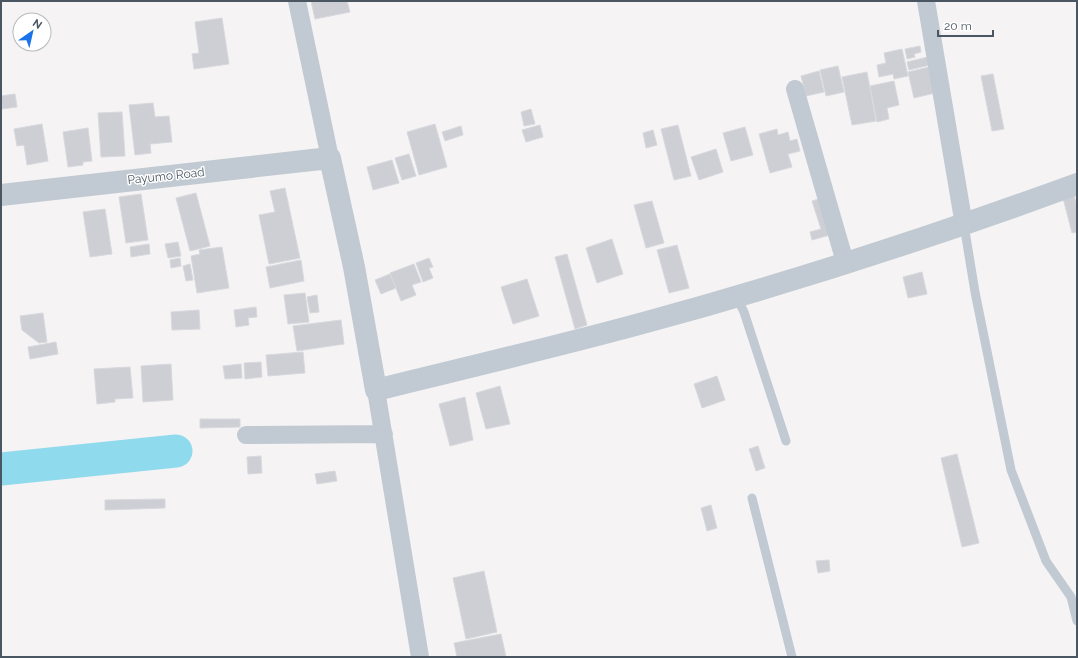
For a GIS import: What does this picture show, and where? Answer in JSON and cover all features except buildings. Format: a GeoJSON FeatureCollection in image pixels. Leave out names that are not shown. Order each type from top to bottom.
{"type":"FeatureCollection","features":[{"type":"Feature","properties":{"kind":"street"},"geometry":{"type":"LineString","coordinates":[[297,1],[354,267],[384,434],[420,657]]}},
{"type":"Feature","properties":{"kind":"street"},"geometry":{"type":"LineString","coordinates":[[926,1],[964,225]]}},
{"type":"Feature","properties":{"kind":"street"},"geometry":{"type":"LineString","coordinates":[[795,90],[845,262]]}},
{"type":"Feature","properties":{"kind":"street","name":"Payumo Road"},"geometry":{"type":"LineString","coordinates":[[2,191],[330,158]]}},
{"type":"Feature","properties":{"kind":"street"},"geometry":{"type":"LineString","coordinates":[[376,390],[643,323],[736,296],[964,225],[1077,184]]}},
{"type":"Feature","properties":{"kind":"street"},"geometry":{"type":"LineString","coordinates":[[246,435],[384,434]]}},
{"type":"Feature","properties":{"kind":"lane"},"geometry":{"type":"LineString","coordinates":[[964,225],[975,292],[1011,470],[1046,561],[1071,597],[1077,621]]}},
{"type":"Feature","properties":{"kind":"lane"},"geometry":{"type":"LineString","coordinates":[[736,296],[744,312],[786,441]]}},
{"type":"Feature","properties":{"kind":"lane"},"geometry":{"type":"LineString","coordinates":[[752,498],[792,657]]}},
{"type":"Feature","properties":{"kind":"waterway"},"geometry":{"type":"LineString","coordinates":[[1,469],[176,451]]}}]}
